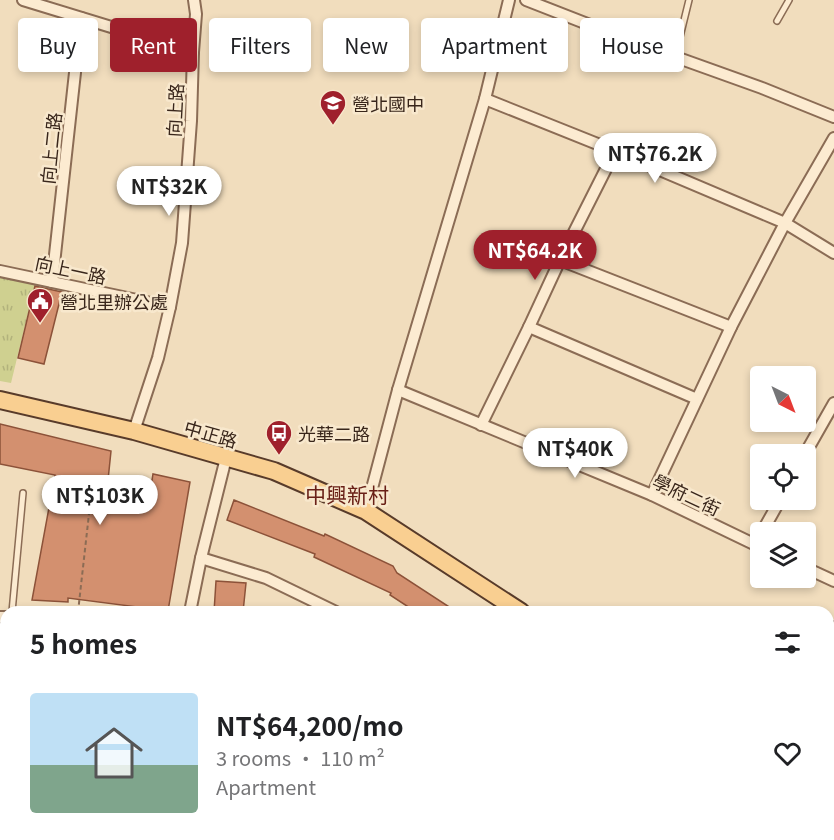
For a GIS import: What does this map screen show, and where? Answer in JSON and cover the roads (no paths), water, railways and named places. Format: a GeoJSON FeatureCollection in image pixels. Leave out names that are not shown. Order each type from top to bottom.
{"type":"FeatureCollection","features":[{"type":"Feature","properties":{"kind":"main road","name":"中正路"},"geometry":{"type":"LineString","coordinates":[[0,400],[134,431],[274,471],[366,511],[513,606]]}},
{"type":"Feature","properties":{"kind":"street"},"geometry":{"type":"LineString","coordinates":[[23,0],[81,18]]}},
{"type":"Feature","properties":{"kind":"street","name":"向上路"},"geometry":{"type":"LineString","coordinates":[[194,0],[196,18]]}},
{"type":"Feature","properties":{"kind":"street"},"geometry":{"type":"LineString","coordinates":[[366,511],[398,390],[485,99],[509,0]]}},
{"type":"Feature","properties":{"kind":"street"},"geometry":{"type":"LineString","coordinates":[[526,0],[580,21]]}},
{"type":"Feature","properties":{"kind":"street"},"geometry":{"type":"LineString","coordinates":[[684,60],[834,117]]}},
{"type":"Feature","properties":{"kind":"street","name":"向上二路"},"geometry":{"type":"LineString","coordinates":[[52,282],[75,72]]}},
{"type":"Feature","properties":{"kind":"street","name":"向上路"},"geometry":{"type":"LineString","coordinates":[[134,431],[158,358],[182,243],[192,72]]}},
{"type":"Feature","properties":{"kind":"street"},"geometry":{"type":"LineString","coordinates":[[485,99],[785,223],[834,253]]}},
{"type":"Feature","properties":{"kind":"street"},"geometry":{"type":"LineString","coordinates":[[652,495],[731,327],[785,223],[834,138]]}},
{"type":"Feature","properties":{"kind":"street"},"geometry":{"type":"LineString","coordinates":[[482,425],[560,260],[615,151]]}},
{"type":"Feature","properties":{"kind":"street"},"geometry":{"type":"LineString","coordinates":[[560,260],[731,327]]}},
{"type":"Feature","properties":{"kind":"street","name":"向上一路"},"geometry":{"type":"LineString","coordinates":[[0,271],[170,306]]}},
{"type":"Feature","properties":{"kind":"street"},"geometry":{"type":"LineString","coordinates":[[530,327],[697,399]]}},
{"type":"Feature","properties":{"kind":"street","name":"學府二街"},"geometry":{"type":"LineString","coordinates":[[398,390],[750,536]]}},
{"type":"Feature","properties":{"kind":"street"},"geometry":{"type":"LineString","coordinates":[[811,444],[834,403]]}},
{"type":"Feature","properties":{"kind":"street"},"geometry":{"type":"LineString","coordinates":[[191,606],[226,458]]}},
{"type":"Feature","properties":{"kind":"street"},"geometry":{"type":"LineString","coordinates":[[201,558],[266,578],[324,606]]}},
{"type":"Feature","properties":{"kind":"street"},"geometry":{"type":"LineString","coordinates":[[816,573],[834,581]]}},
{"type":"Feature","properties":{"kind":"lane"},"geometry":{"type":"LineString","coordinates":[[684,20],[689,0]]}},
{"type":"Feature","properties":{"kind":"lane"},"geometry":{"type":"LineString","coordinates":[[777,21],[789,0]]}},
{"type":"Feature","properties":{"kind":"lane"},"geometry":{"type":"LineString","coordinates":[[13,606],[23,493]]}},
{"type":"Feature","properties":{"kind":"place","name":"營北國中"},"geometry":{"type":"Point","coordinates":[333,126]}},
{"type":"Feature","properties":{"kind":"place","name":"營北里辦公處"},"geometry":{"type":"Point","coordinates":[40,324]}},
{"type":"Feature","properties":{"kind":"place","name":"光華二路"},"geometry":{"type":"Point","coordinates":[279,456]}},
{"type":"Feature","properties":{"kind":"district","name":"中興新村"},"geometry":{"type":"Point","coordinates":[347,494]}}]}
